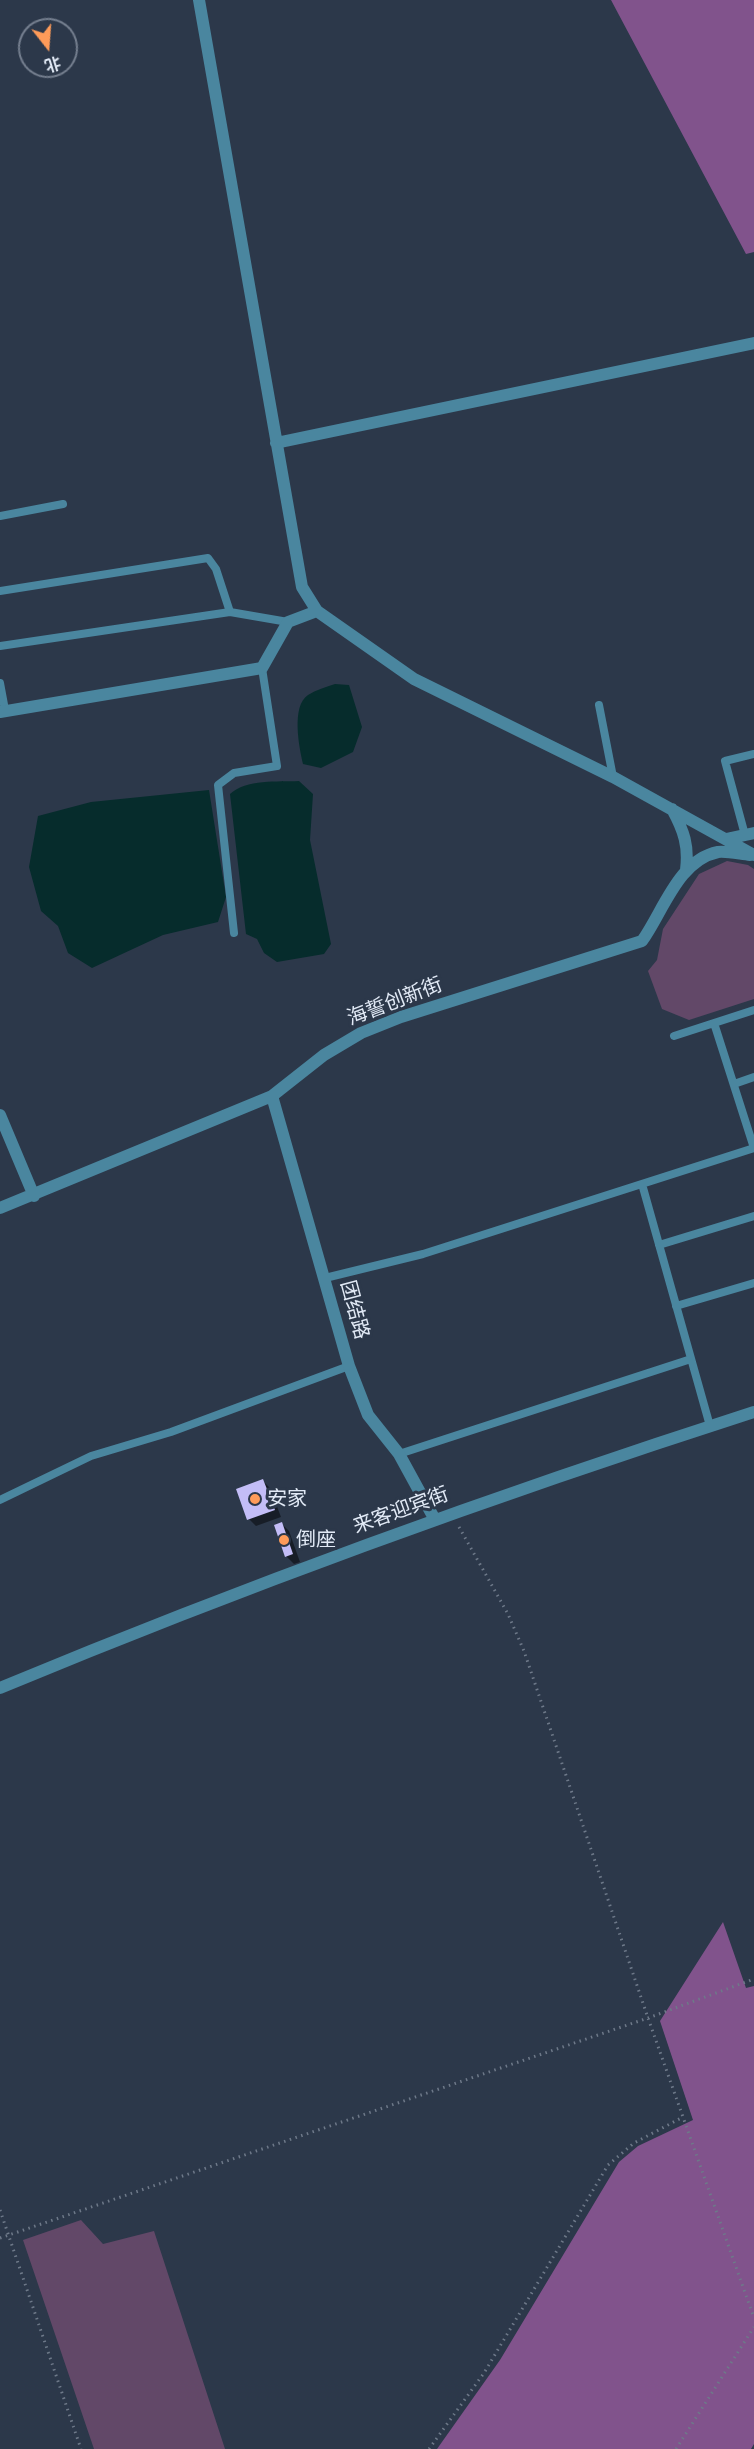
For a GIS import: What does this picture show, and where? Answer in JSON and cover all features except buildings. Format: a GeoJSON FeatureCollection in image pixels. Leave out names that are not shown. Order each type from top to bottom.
{"type":"FeatureCollection","features":[{"type":"Feature","properties":{"kind":"street"},"geometry":{"type":"LineString","coordinates":[[200,0],[302,587],[317,611],[414,680],[613,777],[754,855]]}},
{"type":"Feature","properties":{"kind":"street"},"geometry":{"type":"LineString","coordinates":[[276,443],[754,343]]}},
{"type":"Feature","properties":{"kind":"street"},"geometry":{"type":"LineString","coordinates":[[2,711],[262,668],[288,622],[317,611]]}},
{"type":"Feature","properties":{"kind":"street"},"geometry":{"type":"LineString","coordinates":[[672,809],[684,832],[688,850],[686,870]]}},
{"type":"Feature","properties":{"kind":"street"},"geometry":{"type":"LineString","coordinates":[[726,839],[749,834]]}},
{"type":"Feature","properties":{"kind":"street","name":"海誓创新街"},"geometry":{"type":"LineString","coordinates":[[0,1208],[34,1196],[272,1096],[324,1054],[361,1033],[401,1017],[642,941],[686,870],[702,857],[720,852],[754,855]]}},
{"type":"Feature","properties":{"kind":"street","name":"团结路"},"geometry":{"type":"LineString","coordinates":[[272,1096],[349,1366],[368,1415],[399,1454],[434,1518]]}},
{"type":"Feature","properties":{"kind":"street"},"geometry":{"type":"LineString","coordinates":[[0,1115],[34,1196]]}},
{"type":"Feature","properties":{"kind":"street","name":"来客迎宾街"},"geometry":{"type":"LineString","coordinates":[[0,1688],[135,1632],[434,1518],[754,1412]]}},
{"type":"Feature","properties":{"kind":"lane"},"geometry":{"type":"LineString","coordinates":[[0,516],[63,504]]}},
{"type":"Feature","properties":{"kind":"lane"},"geometry":{"type":"LineString","coordinates":[[0,591],[208,558],[216,569],[230,612]]}},
{"type":"Feature","properties":{"kind":"lane"},"geometry":{"type":"LineString","coordinates":[[0,646],[230,612],[288,622]]}},
{"type":"Feature","properties":{"kind":"lane"},"geometry":{"type":"LineString","coordinates":[[234,933],[218,785],[234,773],[277,766],[262,668]]}},
{"type":"Feature","properties":{"kind":"lane"},"geometry":{"type":"LineString","coordinates":[[0,683],[2,711]]}},
{"type":"Feature","properties":{"kind":"lane"},"geometry":{"type":"LineString","coordinates":[[599,705],[613,777]]}},
{"type":"Feature","properties":{"kind":"lane"},"geometry":{"type":"LineString","coordinates":[[749,834],[725,761],[754,754]]}},
{"type":"Feature","properties":{"kind":"lane"},"geometry":{"type":"LineString","coordinates":[[674,1036],[754,1010]]}},
{"type":"Feature","properties":{"kind":"lane"},"geometry":{"type":"LineString","coordinates":[[325,1278],[423,1254],[754,1148],[714,1023]]}},
{"type":"Feature","properties":{"kind":"lane"},"geometry":{"type":"LineString","coordinates":[[734,1084],[754,1077]]}},
{"type":"Feature","properties":{"kind":"lane"},"geometry":{"type":"LineString","coordinates":[[642,1184],[710,1426]]}},
{"type":"Feature","properties":{"kind":"lane"},"geometry":{"type":"LineString","coordinates":[[659,1245],[754,1216]]}},
{"type":"Feature","properties":{"kind":"lane"},"geometry":{"type":"LineString","coordinates":[[676,1306],[754,1283]]}},
{"type":"Feature","properties":{"kind":"lane"},"geometry":{"type":"LineString","coordinates":[[399,1454],[691,1359]]}},
{"type":"Feature","properties":{"kind":"lane"},"geometry":{"type":"LineString","coordinates":[[0,1500],[91,1456],[171,1432],[349,1366]]}},
{"type":"Feature","properties":{"kind":"path"},"geometry":{"type":"LineString","coordinates":[[451,1513],[508,1614],[524,1651],[648,2018],[754,2319]]}},
{"type":"Feature","properties":{"kind":"path"},"geometry":{"type":"LineString","coordinates":[[0,2238],[648,2018],[754,1979]]}},
{"type":"Feature","properties":{"kind":"path"},"geometry":{"type":"LineString","coordinates":[[429,2449],[484,2373],[608,2165],[634,2143],[683,2117]]}},
{"type":"Feature","properties":{"kind":"path"},"geometry":{"type":"LineString","coordinates":[[0,2210],[81,2449]]}},
{"type":"Feature","properties":{"kind":"path"},"geometry":{"type":"LineString","coordinates":[[676,2449],[754,2327]]}},
{"type":"Feature","properties":{"kind":"shaded area"},"geometry":{"type":"Polygon","coordinates":[[[611,0],[754,0],[754,252],[746,254],[611,0]]]}},
{"type":"Feature","properties":{"kind":"shaded area"},"geometry":{"type":"Polygon","coordinates":[[[335,684],[349,685],[362,727],[353,752],[321,768],[303,764],[298,727],[299,708],[308,695],[335,684]]]}},
{"type":"Feature","properties":{"kind":"shaded area"},"geometry":{"type":"Polygon","coordinates":[[[299,781],[313,794],[310,840],[331,944],[324,954],[277,962],[264,953],[257,939],[246,934],[230,794],[253,784],[299,781]]]}},
{"type":"Feature","properties":{"kind":"shaded area"},"geometry":{"type":"Polygon","coordinates":[[[209,790],[226,897],[218,922],[163,935],[92,968],[68,953],[58,926],[41,911],[29,867],[38,816],[91,802],[209,790]]]}},
{"type":"Feature","properties":{"kind":"shaded area"},"geometry":{"type":"Polygon","coordinates":[[[727,861],[748,865],[754,869],[754,999],[689,1020],[662,1009],[648,971],[657,960],[663,929],[699,874],[727,861]]]}},
{"type":"Feature","properties":{"kind":"shaded area"},"geometry":{"type":"Polygon","coordinates":[[[723,1922],[746,1988],[754,1986],[754,2444],[751,2449],[437,2449],[500,2360],[619,2162],[638,2146],[693,2120],[660,2021],[723,1922]]]}},
{"type":"Feature","properties":{"kind":"shaded area"},"geometry":{"type":"Polygon","coordinates":[[[81,2220],[103,2244],[154,2231],[225,2449],[94,2449],[23,2240],[81,2220]]]}},
{"type":"Feature","properties":{"kind":"place","name":"安家"},"geometry":{"type":"Point","coordinates":[255,1499]}},
{"type":"Feature","properties":{"kind":"place","name":"倒座"},"geometry":{"type":"Point","coordinates":[284,1540]}}]}
